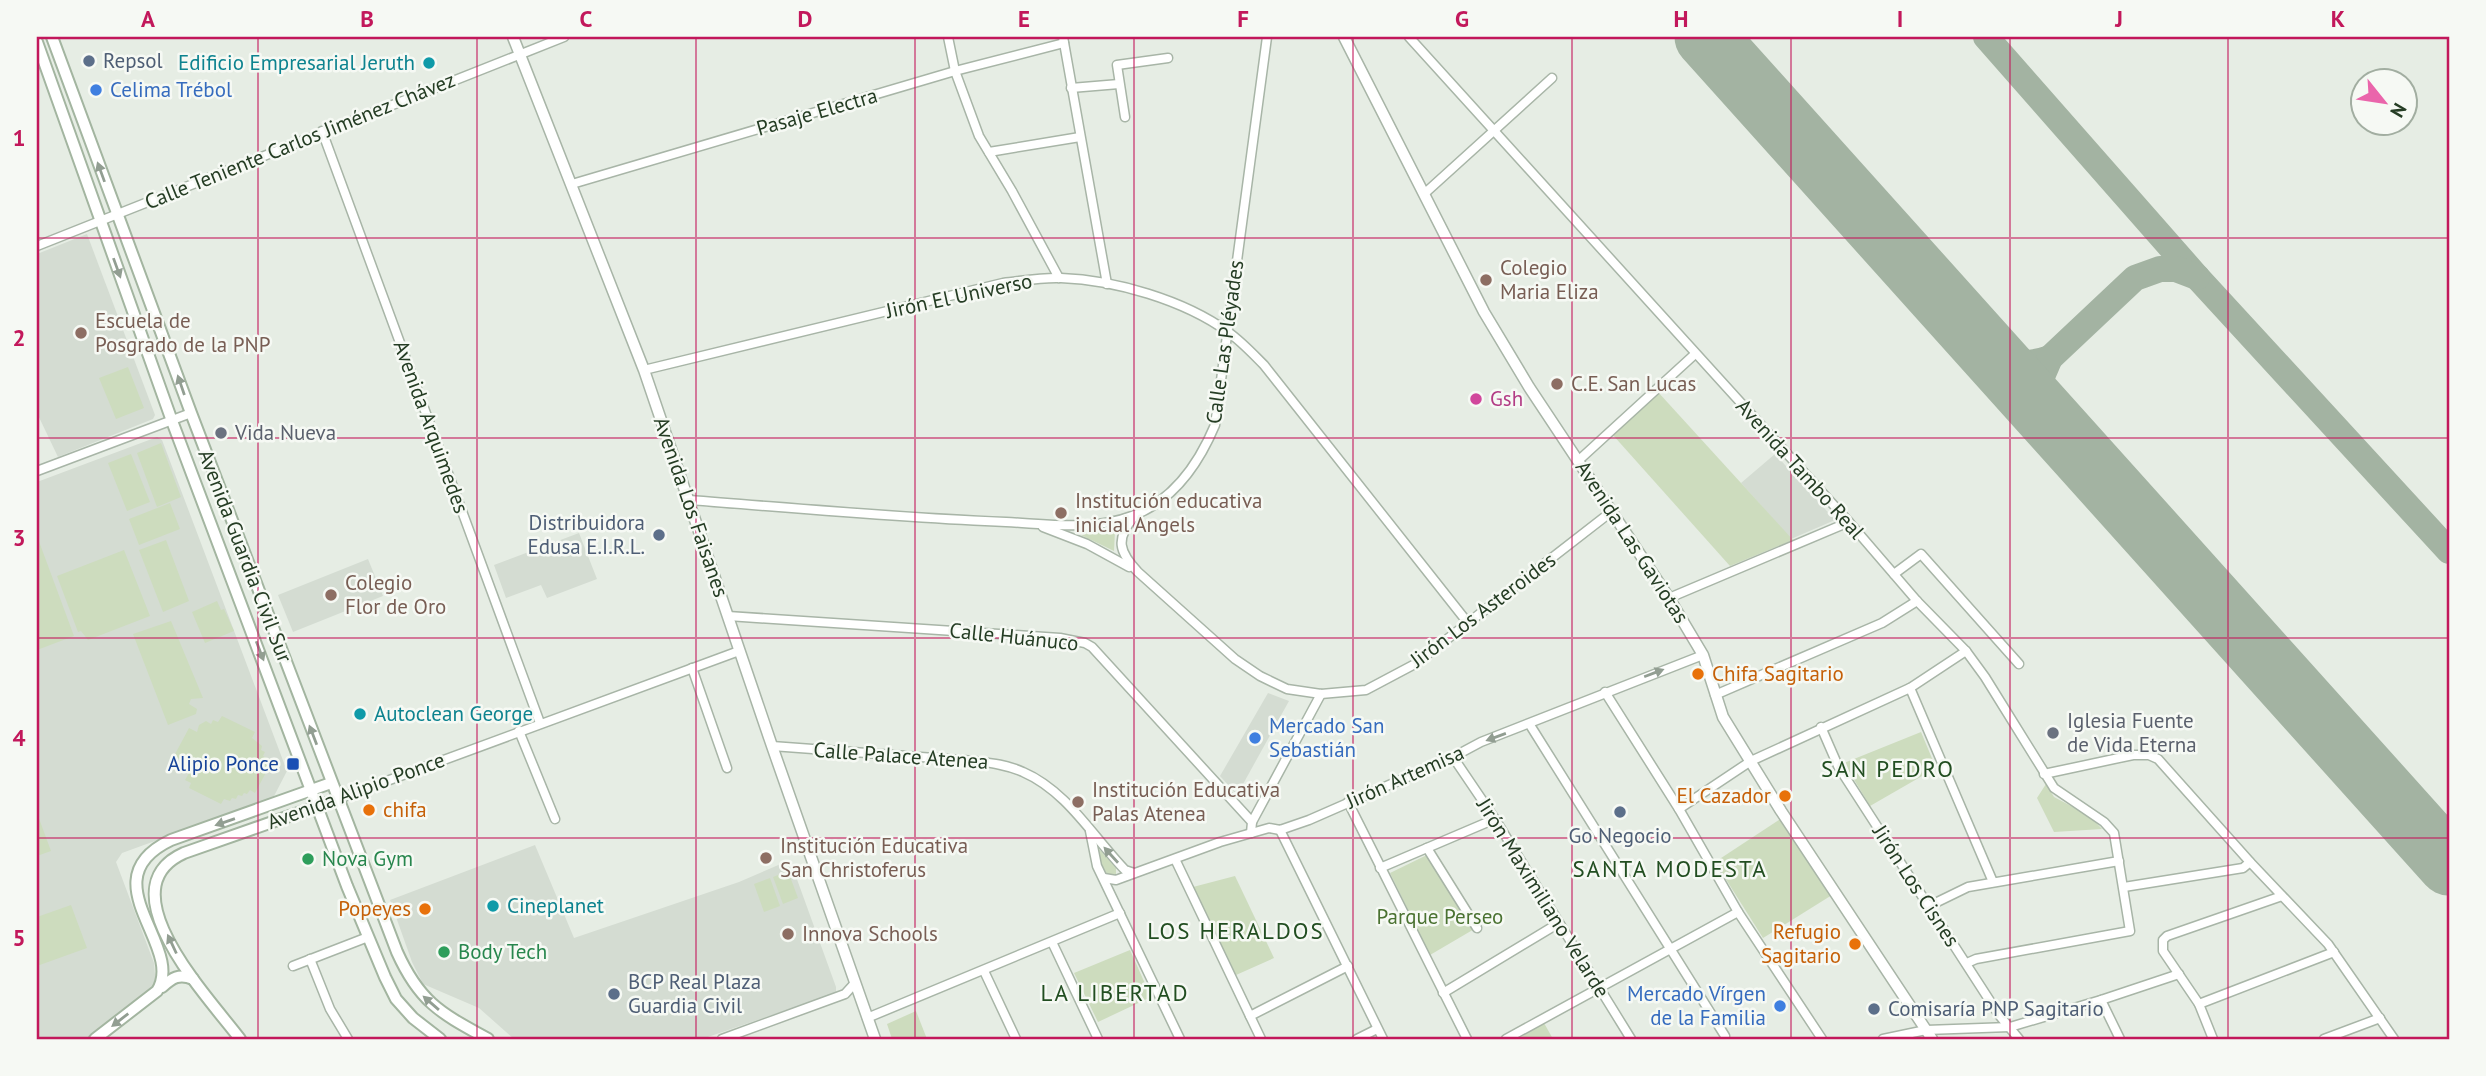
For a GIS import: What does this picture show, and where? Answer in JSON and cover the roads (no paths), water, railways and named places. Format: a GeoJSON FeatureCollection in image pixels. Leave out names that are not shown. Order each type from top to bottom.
{"type":"FeatureCollection","features":[{"type":"Feature","properties":{"kind":"main road","name":"Avenida Guardia Civil Sur"},"geometry":{"type":"LineString","coordinates":[[52,37],[191,413],[397,952],[411,981],[425,999],[441,1013],[488,1039]]}},
{"type":"Feature","properties":{"kind":"main road","name":"Avenida Guardia Civil Sur"},"geometry":{"type":"LineString","coordinates":[[37,42],[172,421],[368,937],[396,999],[412,1018],[437,1039]]}},
{"type":"Feature","properties":{"kind":"main road"},"geometry":{"type":"LineString","coordinates":[[236,587],[254,579]]}},
{"type":"Feature","properties":{"kind":"main road"},"geometry":{"type":"LineString","coordinates":[[291,797],[298,788],[301,765]]}},
{"type":"Feature","properties":{"kind":"main road","name":"Avenida Alipio Ponce"},"geometry":{"type":"LineString","coordinates":[[157,991],[163,982],[161,960],[139,901],[137,880],[148,854],[171,840],[331,783]]}},
{"type":"Feature","properties":{"kind":"main road","name":"Avenida Alipio Ponce"},"geometry":{"type":"LineString","coordinates":[[240,1039],[178,958],[156,907],[154,884],[170,859],[338,799]]}},
{"type":"Feature","properties":{"kind":"main road"},"geometry":{"type":"LineString","coordinates":[[95,1039],[172,978],[179,976],[193,979]]}},
{"type":"Feature","properties":{"kind":"street","name":"Avenida Los Faisanes"},"geometry":{"type":"LineString","coordinates":[[513,37],[644,370],[875,1039]]}},
{"type":"Feature","properties":{"kind":"street","name":"Calle Teniente Carlos Jiménez Chávez"},"geometry":{"type":"LineString","coordinates":[[37,246],[564,37]]}},
{"type":"Feature","properties":{"kind":"street"},"geometry":{"type":"LineString","coordinates":[[948,37],[955,71],[979,136],[1059,278]]}},
{"type":"Feature","properties":{"kind":"street","name":"Calle Las Pléyades"},"geometry":{"type":"LineString","coordinates":[[689,500],[1035,524],[1100,525],[1136,515],[1178,485],[1193,468],[1215,425],[1267,37]]}},
{"type":"Feature","properties":{"kind":"street","name":"Avenida Las Gaviotas"},"geometry":{"type":"LineString","coordinates":[[1344,37],[1485,312],[1529,387],[1703,654],[1723,717],[1788,822],[1929,1035]]}},
{"type":"Feature","properties":{"kind":"street","name":"Avenida Tambo Real"},"geometry":{"type":"LineString","coordinates":[[1409,37],[1917,601],[1966,651],[2057,791],[2090,811],[2114,833],[2124,887],[2130,930],[2128,933],[1976,958],[1967,963]]}},
{"type":"Feature","properties":{"kind":"street"},"geometry":{"type":"LineString","coordinates":[[1063,40],[1107,284]]}},
{"type":"Feature","properties":{"kind":"street","name":"Pasaje Electra"},"geometry":{"type":"LineString","coordinates":[[572,184],[1063,40]]}},
{"type":"Feature","properties":{"kind":"street"},"geometry":{"type":"LineString","coordinates":[[1125,117],[1117,65],[1168,58]]}},
{"type":"Feature","properties":{"kind":"street"},"geometry":{"type":"LineString","coordinates":[[1423,194],[1552,78]]}},
{"type":"Feature","properties":{"kind":"street"},"geometry":{"type":"LineString","coordinates":[[1071,88],[1119,84]]}},
{"type":"Feature","properties":{"kind":"street","name":"Avenida Arquimedes"},"geometry":{"type":"LineString","coordinates":[[322,131],[540,723]]}},
{"type":"Feature","properties":{"kind":"street"},"geometry":{"type":"LineString","coordinates":[[989,152],[1080,137]]}},
{"type":"Feature","properties":{"kind":"street","name":"Jirón El Universo"},"geometry":{"type":"LineString","coordinates":[[644,370],[1003,283],[1059,278],[1086,279],[1144,292],[1170,301],[1228,331],[1276,378],[1468,623]]}},
{"type":"Feature","properties":{"kind":"street"},"geometry":{"type":"LineString","coordinates":[[1579,460],[1695,354]]}},
{"type":"Feature","properties":{"kind":"street"},"geometry":{"type":"LineString","coordinates":[[37,471],[191,413]]}},
{"type":"Feature","properties":{"kind":"street","name":"Jirón Los Asteroides"},"geometry":{"type":"LineString","coordinates":[[1138,572],[1235,659],[1260,676],[1287,689],[1321,694],[1366,690],[1415,664],[1611,512]]}},
{"type":"Feature","properties":{"kind":"street"},"geometry":{"type":"LineString","coordinates":[[1136,515],[1125,528],[1122,546],[1124,557],[1138,572]]}},
{"type":"Feature","properties":{"kind":"street"},"geometry":{"type":"LineString","coordinates":[[1669,598],[1849,523]]}},
{"type":"Feature","properties":{"kind":"street","name":"Calle Las Pléyades"},"geometry":{"type":"LineString","coordinates":[[1035,524],[1087,544],[1138,572]]}},
{"type":"Feature","properties":{"kind":"street"},"geometry":{"type":"LineString","coordinates":[[1894,574],[1921,554],[2019,664]]}},
{"type":"Feature","properties":{"kind":"street"},"geometry":{"type":"LineString","coordinates":[[1715,695],[1882,623],[1917,601]]}},
{"type":"Feature","properties":{"kind":"street","name":"Calle Huánuco"},"geometry":{"type":"LineString","coordinates":[[728,616],[1060,638],[1085,643],[1121,677],[1252,822]]}},
{"type":"Feature","properties":{"kind":"street","name":"Avenida Alipio Ponce"},"geometry":{"type":"LineString","coordinates":[[338,799],[740,650]]}},
{"type":"Feature","properties":{"kind":"street"},"geometry":{"type":"LineString","coordinates":[[1678,809],[1751,761],[1910,688],[1966,651]]}},
{"type":"Feature","properties":{"kind":"street","name":"Jirón Artemisa"},"geometry":{"type":"LineString","coordinates":[[1104,878],[1115,880],[1269,828],[1280,830],[1453,757],[1481,742],[1530,725],[1703,654]]}},
{"type":"Feature","properties":{"kind":"street"},"geometry":{"type":"LineString","coordinates":[[692,668],[727,768]]}},
{"type":"Feature","properties":{"kind":"street"},"geometry":{"type":"LineString","coordinates":[[1910,688],[1993,882]]}},
{"type":"Feature","properties":{"kind":"street"},"geometry":{"type":"LineString","coordinates":[[1605,692],[1738,912],[1822,1039]]}},
{"type":"Feature","properties":{"kind":"street"},"geometry":{"type":"LineString","coordinates":[[1251,833],[1252,822],[1321,694]]}},
{"type":"Feature","properties":{"kind":"street"},"geometry":{"type":"LineString","coordinates":[[1530,725],[1725,1036]]}},
{"type":"Feature","properties":{"kind":"street","name":"Jirón Los Cisnes"},"geometry":{"type":"LineString","coordinates":[[1821,727],[1838,766],[1999,1015],[2019,1039]]}},
{"type":"Feature","properties":{"kind":"street"},"geometry":{"type":"LineString","coordinates":[[519,731],[555,819]]}},
{"type":"Feature","properties":{"kind":"street","name":"Calle Palace Atenea"},"geometry":{"type":"LineString","coordinates":[[772,746],[999,764],[1022,771],[1044,784],[1125,870],[1137,873]]}},
{"type":"Feature","properties":{"kind":"street"},"geometry":{"type":"LineString","coordinates":[[2044,774],[2133,755],[2153,756],[2164,764],[2334,952],[2394,1039]]}},
{"type":"Feature","properties":{"kind":"street","name":"Jirón Maximiliano Velarde"},"geometry":{"type":"LineString","coordinates":[[1453,757],[1495,819],[1631,1039]]}},
{"type":"Feature","properties":{"kind":"street"},"geometry":{"type":"LineString","coordinates":[[1348,802],[1467,1039]]}},
{"type":"Feature","properties":{"kind":"street"},"geometry":{"type":"LineString","coordinates":[[1380,868],[1495,819]]}},
{"type":"Feature","properties":{"kind":"street"},"geometry":{"type":"LineString","coordinates":[[1090,830],[1094,856],[1180,1039]]}},
{"type":"Feature","properties":{"kind":"street"},"geometry":{"type":"LineString","coordinates":[[1280,830],[1383,1039]]}},
{"type":"Feature","properties":{"kind":"street"},"geometry":{"type":"LineString","coordinates":[[1427,848],[1477,928]]}},
{"type":"Feature","properties":{"kind":"street"},"geometry":{"type":"LineString","coordinates":[[1175,859],[1261,1039]]}},
{"type":"Feature","properties":{"kind":"street"},"geometry":{"type":"LineString","coordinates":[[1929,906],[1968,887],[2119,861]]}},
{"type":"Feature","properties":{"kind":"street"},"geometry":{"type":"LineString","coordinates":[[2124,887],[2243,867],[2250,862]]}},
{"type":"Feature","properties":{"kind":"street"},"geometry":{"type":"LineString","coordinates":[[2213,1039],[2199,1004],[2163,951],[2162,945],[2167,936],[2282,896]]}},
{"type":"Feature","properties":{"kind":"street"},"geometry":{"type":"LineString","coordinates":[[1506,1039],[1738,912]]}},
{"type":"Feature","properties":{"kind":"street"},"geometry":{"type":"LineString","coordinates":[[867,1018],[1120,913]]}},
{"type":"Feature","properties":{"kind":"street"},"geometry":{"type":"LineString","coordinates":[[1443,993],[1559,923]]}},
{"type":"Feature","properties":{"kind":"street"},"geometry":{"type":"LineString","coordinates":[[293,966],[368,937]]}},
{"type":"Feature","properties":{"kind":"street"},"geometry":{"type":"LineString","coordinates":[[1052,942],[1098,1039]]}},
{"type":"Feature","properties":{"kind":"street"},"geometry":{"type":"LineString","coordinates":[[2199,1004],[2334,952]]}},
{"type":"Feature","properties":{"kind":"street"},"geometry":{"type":"LineString","coordinates":[[310,960],[330,1009],[348,1039]]}},
{"type":"Feature","properties":{"kind":"street"},"geometry":{"type":"LineString","coordinates":[[1250,1016],[1348,967]]}},
{"type":"Feature","properties":{"kind":"street"},"geometry":{"type":"LineString","coordinates":[[984,971],[1013,1038]]}},
{"type":"Feature","properties":{"kind":"street"},"geometry":{"type":"LineString","coordinates":[[1883,1039],[2010,1027],[2179,974]]}},
{"type":"Feature","properties":{"kind":"street"},"geometry":{"type":"LineString","coordinates":[[722,1039],[845,994],[855,983]]}},
{"type":"Feature","properties":{"kind":"street"},"geometry":{"type":"LineString","coordinates":[[2101,1000],[2120,1039]]}},
{"type":"Feature","properties":{"kind":"street"},"geometry":{"type":"LineString","coordinates":[[2324,1039],[2380,1018]]}},
{"type":"Feature","properties":{"kind":"street"},"geometry":{"type":"LineString","coordinates":[[1357,1039],[1377,1029]]}},
{"type":"Feature","properties":{"kind":"place","name":"Repsol"},"geometry":{"type":"Point","coordinates":[89,61]}},
{"type":"Feature","properties":{"kind":"place","name":"Edificio Empresarial Jeruth"},"geometry":{"type":"Point","coordinates":[429,63]}},
{"type":"Feature","properties":{"kind":"place","name":"Celima Trébol"},"geometry":{"type":"Point","coordinates":[96,90]}},
{"type":"Feature","properties":{"kind":"place","name":"Colegio Maria Eliza"},"geometry":{"type":"Point","coordinates":[1486,280]}},
{"type":"Feature","properties":{"kind":"place","name":"Escuela de Posgrado de la PNP"},"geometry":{"type":"Point","coordinates":[81,333]}},
{"type":"Feature","properties":{"kind":"place","name":"C.E. San Lucas"},"geometry":{"type":"Point","coordinates":[1557,384]}},
{"type":"Feature","properties":{"kind":"place","name":"Gsh"},"geometry":{"type":"Point","coordinates":[1476,399]}},
{"type":"Feature","properties":{"kind":"place","name":"Vida Nueva"},"geometry":{"type":"Point","coordinates":[221,433]}},
{"type":"Feature","properties":{"kind":"place","name":"Institución educativa inicial Angels"},"geometry":{"type":"Point","coordinates":[1061,513]}},
{"type":"Feature","properties":{"kind":"place","name":"Distribuidora Edusa E.I.R.L."},"geometry":{"type":"Point","coordinates":[659,535]}},
{"type":"Feature","properties":{"kind":"place","name":"Colegio Flor de Oro"},"geometry":{"type":"Point","coordinates":[331,595]}},
{"type":"Feature","properties":{"kind":"place","name":"Chifa Sagitario"},"geometry":{"type":"Point","coordinates":[1698,674]}},
{"type":"Feature","properties":{"kind":"place","name":"Autoclean George"},"geometry":{"type":"Point","coordinates":[360,714]}},
{"type":"Feature","properties":{"kind":"place","name":"Iglesia Fuente de Vida Eterna"},"geometry":{"type":"Point","coordinates":[2053,733]}},
{"type":"Feature","properties":{"kind":"place","name":"Mercado San Sebastián"},"geometry":{"type":"Point","coordinates":[1255,738]}},
{"type":"Feature","properties":{"kind":"place","name":"Alipio Ponce"},"geometry":{"type":"Point","coordinates":[293,764]}},
{"type":"Feature","properties":{"kind":"place","name":"El Cazador"},"geometry":{"type":"Point","coordinates":[1785,796]}},
{"type":"Feature","properties":{"kind":"place","name":"Institución Educativa Palas Atenea"},"geometry":{"type":"Point","coordinates":[1078,802]}},
{"type":"Feature","properties":{"kind":"place","name":"chifa"},"geometry":{"type":"Point","coordinates":[369,810]}},
{"type":"Feature","properties":{"kind":"place","name":"Go Negocio"},"geometry":{"type":"Point","coordinates":[1620,812]}},
{"type":"Feature","properties":{"kind":"place","name":"Institución Educativa San Christoferus"},"geometry":{"type":"Point","coordinates":[766,858]}},
{"type":"Feature","properties":{"kind":"place","name":"Nova Gym"},"geometry":{"type":"Point","coordinates":[308,859]}},
{"type":"Feature","properties":{"kind":"place","name":"Cineplanet"},"geometry":{"type":"Point","coordinates":[493,906]}},
{"type":"Feature","properties":{"kind":"place","name":"Popeyes"},"geometry":{"type":"Point","coordinates":[425,909]}},
{"type":"Feature","properties":{"kind":"place","name":"Innova Schools"},"geometry":{"type":"Point","coordinates":[788,934]}},
{"type":"Feature","properties":{"kind":"place","name":"Refugio Sagitario"},"geometry":{"type":"Point","coordinates":[1855,944]}},
{"type":"Feature","properties":{"kind":"place","name":"Body Tech"},"geometry":{"type":"Point","coordinates":[444,952]}},
{"type":"Feature","properties":{"kind":"place","name":"BCP Real Plaza Guardia Civil"},"geometry":{"type":"Point","coordinates":[614,994]}},
{"type":"Feature","properties":{"kind":"place","name":"Mercado Vírgen de la Familia"},"geometry":{"type":"Point","coordinates":[1780,1006]}},
{"type":"Feature","properties":{"kind":"place","name":"Comisaría PNP Sagitario"},"geometry":{"type":"Point","coordinates":[1874,1009]}},
{"type":"Feature","properties":{"kind":"district","name":"SAN PEDRO"},"geometry":{"type":"Point","coordinates":[1888,769]}},
{"type":"Feature","properties":{"kind":"district","name":"SANTA MODESTA"},"geometry":{"type":"Point","coordinates":[1670,869]}},
{"type":"Feature","properties":{"kind":"district","name":"LOS HERALDOS"},"geometry":{"type":"Point","coordinates":[1236,931]}},
{"type":"Feature","properties":{"kind":"district","name":"LA LIBERTAD"},"geometry":{"type":"Point","coordinates":[1115,993]}},
{"type":"Feature","properties":{"kind":"park label","name":"Parque Perseo"},"geometry":{"type":"Point","coordinates":[1440,917]}}]}
